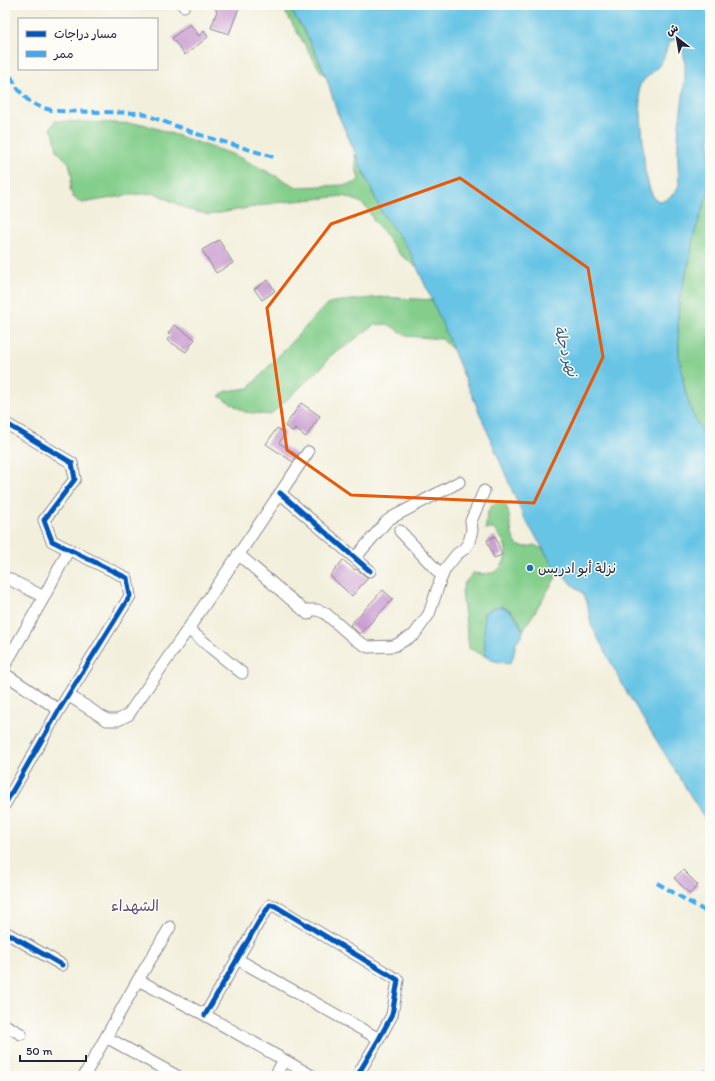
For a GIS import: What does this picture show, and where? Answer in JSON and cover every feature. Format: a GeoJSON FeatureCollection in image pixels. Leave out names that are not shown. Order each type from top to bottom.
{"type":"FeatureCollection","features":[{"type":"Feature","properties":{"kind":"street"},"geometry":{"type":"LineString","coordinates":[[5,423],[72,463],[75,478],[44,520],[52,541],[127,578],[130,596],[58,710],[5,804]]}},
{"type":"Feature","properties":{"kind":"street"},"geometry":{"type":"LineString","coordinates":[[68,695],[107,720],[118,720],[128,715],[308,452]]}},
{"type":"Feature","properties":{"kind":"street"},"geometry":{"type":"LineString","coordinates":[[355,558],[391,518],[459,482]]}},
{"type":"Feature","properties":{"kind":"street"},"geometry":{"type":"LineString","coordinates":[[303,610],[317,610],[325,613],[356,640],[368,647],[394,646],[414,635],[429,614],[445,568],[470,542],[472,530],[471,521],[484,491]]}},
{"type":"Feature","properties":{"kind":"street"},"geometry":{"type":"LineString","coordinates":[[280,493],[370,571]]}},
{"type":"Feature","properties":{"kind":"street"},"geometry":{"type":"LineString","coordinates":[[400,531],[442,576]]}},
{"type":"Feature","properties":{"kind":"street"},"geometry":{"type":"LineString","coordinates":[[5,665],[44,597],[69,549]]}},
{"type":"Feature","properties":{"kind":"street"},"geometry":{"type":"LineString","coordinates":[[238,554],[312,617]]}},
{"type":"Feature","properties":{"kind":"street"},"geometry":{"type":"LineString","coordinates":[[5,577],[44,597]]}},
{"type":"Feature","properties":{"kind":"street"},"geometry":{"type":"LineString","coordinates":[[188,629],[242,673]]}},
{"type":"Feature","properties":{"kind":"street"},"geometry":{"type":"LineString","coordinates":[[5,674],[58,710]]}},
{"type":"Feature","properties":{"kind":"street"},"geometry":{"type":"LineString","coordinates":[[205,1015],[270,905],[282,910],[398,980],[392,1014],[357,1076]]}},
{"type":"Feature","properties":{"kind":"street"},"geometry":{"type":"LineString","coordinates":[[84,1076],[138,980],[170,927]]}},
{"type":"Feature","properties":{"kind":"street"},"geometry":{"type":"LineString","coordinates":[[5,932],[62,965]]}},
{"type":"Feature","properties":{"kind":"street"},"geometry":{"type":"LineString","coordinates":[[237,959],[379,1039]]}},
{"type":"Feature","properties":{"kind":"street"},"geometry":{"type":"LineString","coordinates":[[138,980],[205,1015],[312,1076]]}},
{"type":"Feature","properties":{"kind":"street"},"geometry":{"type":"LineString","coordinates":[[5,1025],[21,1034]]}},
{"type":"Feature","properties":{"kind":"street"},"geometry":{"type":"LineString","coordinates":[[106,1038],[177,1076]]}},
{"type":"Feature","properties":{"kind":"street"},"geometry":{"type":"LineString","coordinates":[[275,1076],[284,1060]]}},
{"type":"Feature","properties":{"kind":"highlighted area"},"geometry":{"type":"Polygon","coordinates":[[[460,178],[588,268],[603,357],[534,503],[351,495],[287,450],[267,308],[331,224],[460,178]]]}},
{"type":"Feature","properties":{"kind":"green space"},"geometry":{"type":"Polygon","coordinates":[[[281,5],[287,5],[304,30],[326,76],[321,72],[281,5]]]}},
{"type":"Feature","properties":{"kind":"green space"},"geometry":{"type":"Polygon","coordinates":[[[55,121],[143,124],[235,155],[297,187],[344,185],[355,183],[359,179],[356,168],[355,154],[382,213],[409,250],[417,267],[398,253],[375,222],[367,208],[360,202],[344,196],[275,203],[209,215],[189,210],[155,193],[130,195],[82,203],[73,197],[70,189],[72,177],[69,163],[57,151],[54,134],[50,129],[55,121]]]}},
{"type":"Feature","properties":{"kind":"green space"},"geometry":{"type":"Polygon","coordinates":[[[710,187],[710,446],[692,413],[685,391],[679,354],[678,316],[679,301],[691,253],[693,238],[710,187]]]}},
{"type":"Feature","properties":{"kind":"green space"},"geometry":{"type":"Polygon","coordinates":[[[382,297],[432,300],[455,352],[442,339],[407,336],[388,324],[374,325],[331,355],[322,367],[270,415],[245,412],[219,396],[227,391],[249,388],[323,308],[333,302],[382,297]]]}},
{"type":"Feature","properties":{"kind":"green space"},"geometry":{"type":"Polygon","coordinates":[[[501,501],[507,508],[515,542],[519,546],[525,547],[534,545],[543,549],[558,571],[555,579],[523,631],[517,617],[508,609],[491,609],[484,613],[485,656],[469,648],[462,592],[464,584],[473,573],[486,574],[495,572],[501,567],[505,560],[506,550],[503,541],[493,529],[486,529],[486,520],[490,508],[501,501]]]}},
{"type":"Feature","properties":{"kind":"water","name":"نهر دجلة"},"geometry":{"type":"Polygon","coordinates":[[[287,5],[710,5],[710,187],[693,238],[691,253],[679,301],[678,316],[679,354],[685,391],[692,413],[710,446],[710,827],[626,691],[591,625],[587,602],[583,594],[555,568],[523,516],[432,300],[409,250],[382,213],[337,112],[326,76],[304,30],[287,5]],[[674,39],[668,45],[659,65],[641,83],[639,87],[645,171],[650,190],[654,198],[659,201],[666,200],[676,192],[679,185],[678,134],[685,80],[684,54],[680,45],[674,39]]]}},
{"type":"Feature","properties":{"kind":"water"},"geometry":{"type":"Polygon","coordinates":[[[501,606],[515,616],[523,631],[522,636],[516,642],[513,658],[509,664],[491,660],[485,656],[484,613],[501,606]]]}},
{"type":"Feature","properties":{"kind":"building"},"geometry":{"type":"Polygon","coordinates":[[[212,5],[240,5],[229,34],[211,28],[217,11],[212,5]]]}},
{"type":"Feature","properties":{"kind":"building"},"geometry":{"type":"Polygon","coordinates":[[[190,24],[199,36],[204,31],[208,37],[185,55],[172,38],[190,24]]]}},
{"type":"Feature","properties":{"kind":"building"},"geometry":{"type":"Polygon","coordinates":[[[219,240],[233,263],[216,273],[202,250],[219,240]]]}},
{"type":"Feature","properties":{"kind":"building"},"geometry":{"type":"Polygon","coordinates":[[[268,280],[275,291],[262,300],[254,289],[268,280]]]}},
{"type":"Feature","properties":{"kind":"building"},"geometry":{"type":"Polygon","coordinates":[[[174,325],[195,339],[186,352],[167,340],[170,336],[168,334],[174,325]]]}},
{"type":"Feature","properties":{"kind":"building"},"geometry":{"type":"Polygon","coordinates":[[[301,403],[320,416],[306,437],[295,429],[293,432],[285,426],[301,403]]]}},
{"type":"Feature","properties":{"kind":"building"},"geometry":{"type":"Polygon","coordinates":[[[277,428],[285,433],[279,443],[298,455],[293,462],[266,444],[277,428]]]}},
{"type":"Feature","properties":{"kind":"building"},"geometry":{"type":"Polygon","coordinates":[[[495,536],[502,555],[494,558],[487,540],[495,536]]]}},
{"type":"Feature","properties":{"kind":"building"},"geometry":{"type":"Polygon","coordinates":[[[343,560],[368,578],[352,596],[330,576],[343,560]]]}},
{"type":"Feature","properties":{"kind":"building"},"geometry":{"type":"Polygon","coordinates":[[[383,590],[393,599],[360,634],[350,625],[383,590]]]}},
{"type":"Feature","properties":{"kind":"building"},"geometry":{"type":"Polygon","coordinates":[[[683,870],[698,885],[690,894],[674,878],[683,870]]]}},
{"type":"Feature","properties":{"kind":"marked path"},"geometry":{"type":"LineString","coordinates":[[5,66],[20,91],[25,97],[38,106],[59,111],[141,113],[197,134],[274,157]]}},
{"type":"Feature","properties":{"kind":"marked path"},"geometry":{"type":"LineString","coordinates":[[657,883],[710,914]]}},
{"type":"Feature","properties":{"kind":"marked path"},"geometry":{"type":"LineString","coordinates":[[700,1076],[710,1067]]}},
{"type":"Feature","properties":{"kind":"cycle path"},"geometry":{"type":"LineString","coordinates":[[5,423],[72,463],[75,479],[44,520],[52,541],[127,578],[130,596],[59,710],[5,804]]}},
{"type":"Feature","properties":{"kind":"cycle path"},"geometry":{"type":"LineString","coordinates":[[280,493],[370,571]]}},
{"type":"Feature","properties":{"kind":"cycle path"},"geometry":{"type":"LineString","coordinates":[[205,1015],[258,923],[270,905],[275,906],[398,980],[392,1015],[357,1076]]}},
{"type":"Feature","properties":{"kind":"cycle path"},"geometry":{"type":"LineString","coordinates":[[5,932],[62,965]]}},
{"type":"Feature","properties":{"kind":"place","name":"نزلة أبو ادريس"},"geometry":{"type":"Point","coordinates":[530,568]}},
{"type":"Feature","properties":{"kind":"district","name":"الشهداء"},"geometry":{"type":"Point","coordinates":[135,906]}}]}
